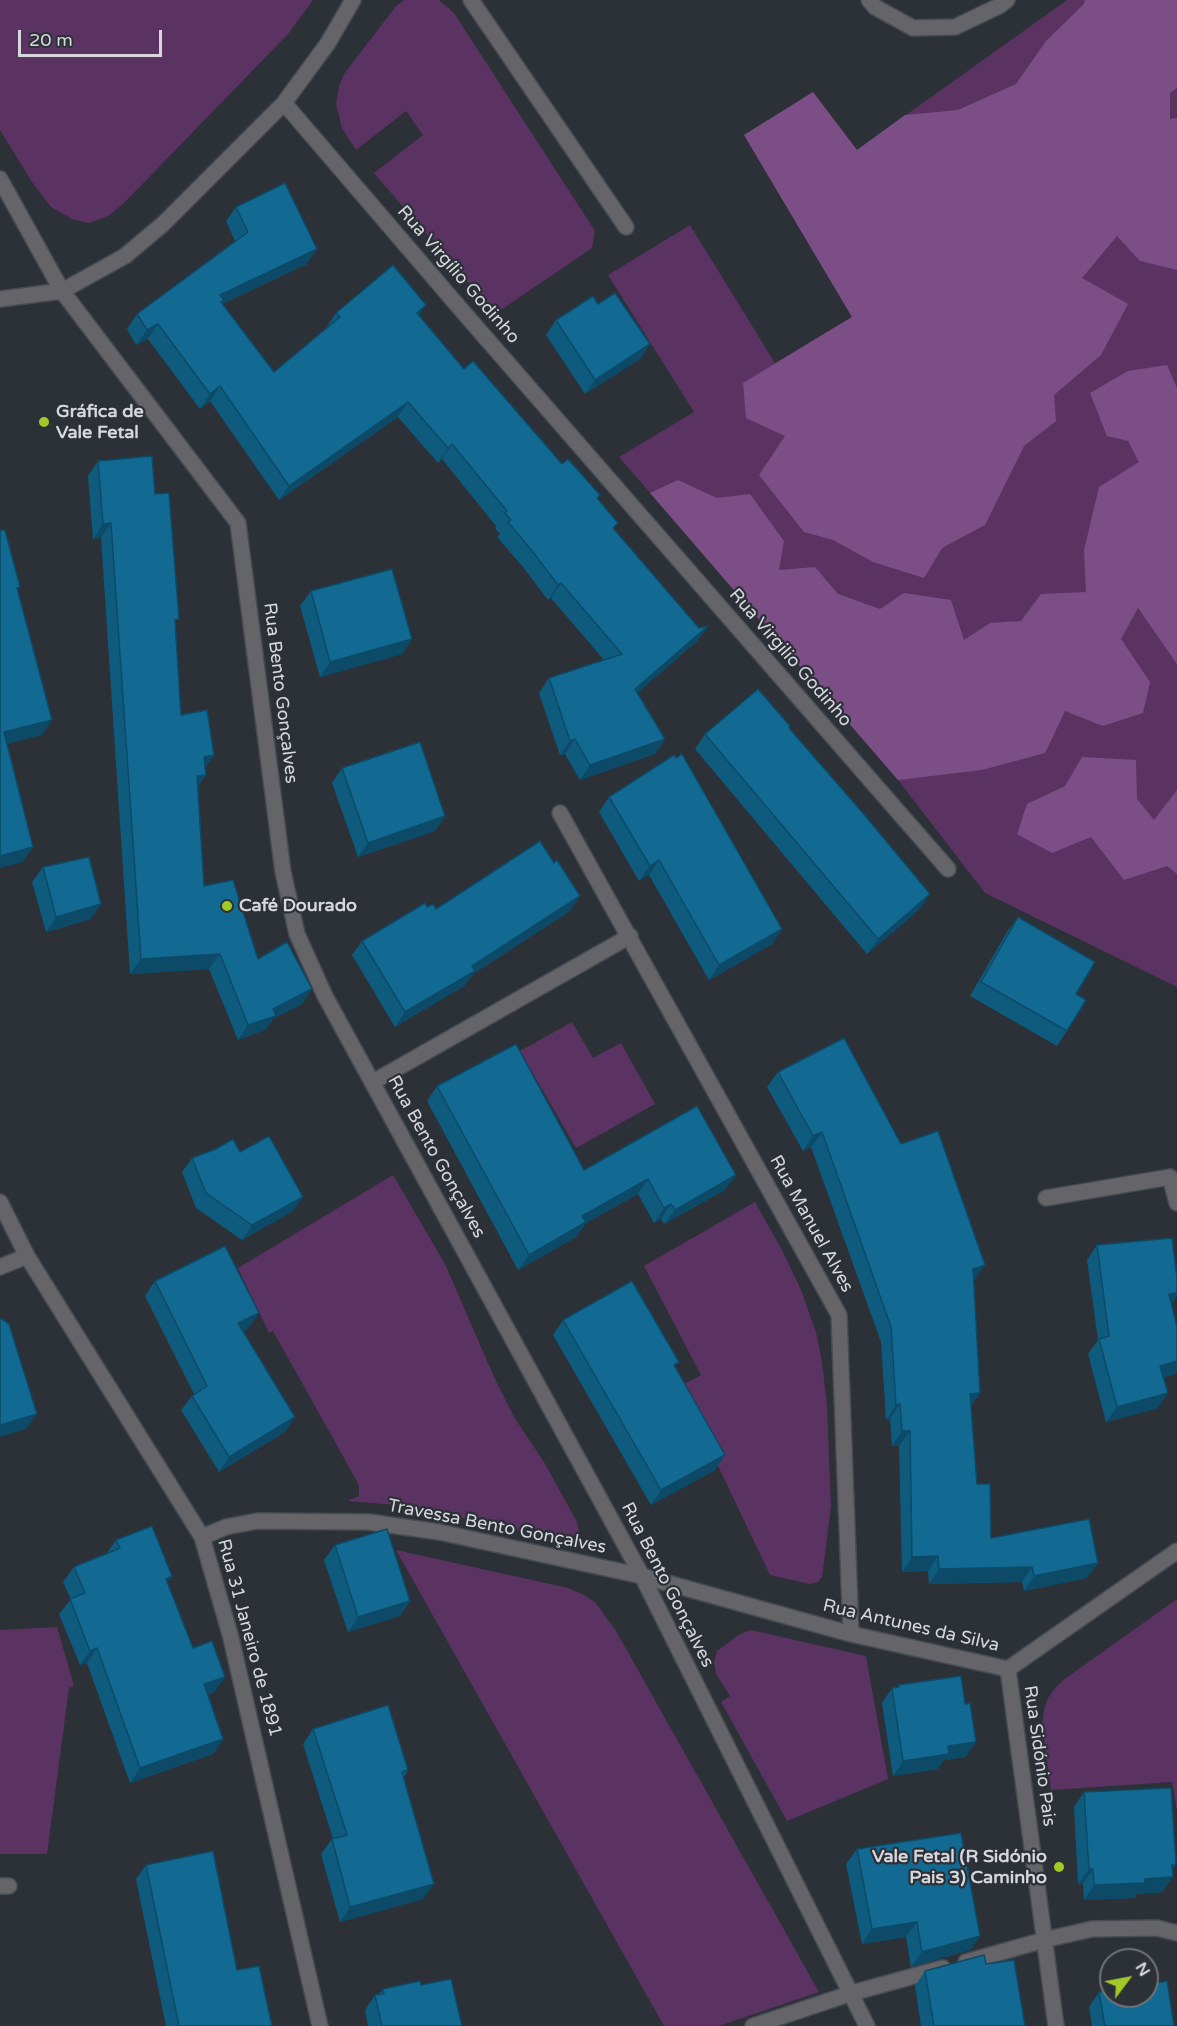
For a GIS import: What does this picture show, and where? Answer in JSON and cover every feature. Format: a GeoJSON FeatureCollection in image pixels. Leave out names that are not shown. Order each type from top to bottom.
{"type":"FeatureCollection","features":[{"type":"Feature","properties":{"kind":"street"},"geometry":{"type":"LineString","coordinates":[[0,299],[62,291],[116,262],[133,250],[163,224],[284,103],[328,43],[353,0]]}},
{"type":"Feature","properties":{"kind":"street"},"geometry":{"type":"LineString","coordinates":[[471,0],[626,227]]}},
{"type":"Feature","properties":{"kind":"street"},"geometry":{"type":"LineString","coordinates":[[870,0],[875,7],[913,28],[955,27],[1007,0]]}},
{"type":"Feature","properties":{"kind":"street","name":"Rua Virgílio Godinho"},"geometry":{"type":"LineString","coordinates":[[284,103],[603,472]]}},
{"type":"Feature","properties":{"kind":"street","name":"Rua Bento Gonçalves"},"geometry":{"type":"LineString","coordinates":[[0,179],[62,291],[238,523],[283,872],[297,934],[325,996],[642,1576],[867,2026]]}},
{"type":"Feature","properties":{"kind":"street","name":"Rua Virgilio Godinho"},"geometry":{"type":"LineString","coordinates":[[603,472],[948,869]]}},
{"type":"Feature","properties":{"kind":"street","name":"Rua Manuel Alves"},"geometry":{"type":"LineString","coordinates":[[560,813],[839,1315],[850,1634]]}},
{"type":"Feature","properties":{"kind":"street"},"geometry":{"type":"LineString","coordinates":[[373,1082],[630,936]]}},
{"type":"Feature","properties":{"kind":"street"},"geometry":{"type":"LineString","coordinates":[[1046,1198],[1170,1177],[1177,1203]]}},
{"type":"Feature","properties":{"kind":"street","name":"Rua 31 Janeiro de 1891"},"geometry":{"type":"LineString","coordinates":[[0,1202],[27,1256],[202,1538],[234,1648],[320,2026]]}},
{"type":"Feature","properties":{"kind":"street"},"geometry":{"type":"LineString","coordinates":[[0,1267],[27,1256]]}},
{"type":"Feature","properties":{"kind":"street","name":"Travessa Bento Gonçalves"},"geometry":{"type":"LineString","coordinates":[[202,1538],[226,1527],[257,1521],[369,1522],[440,1532],[642,1576]]}},
{"type":"Feature","properties":{"kind":"street","name":"Rua Antunes da Silva"},"geometry":{"type":"LineString","coordinates":[[642,1576],[850,1634],[1008,1669],[1177,1551]]}},
{"type":"Feature","properties":{"kind":"street","name":"Rua Sidónio Pais"},"geometry":{"type":"LineString","coordinates":[[1008,1669],[1056,2026]]}},
{"type":"Feature","properties":{"kind":"street"},"geometry":{"type":"LineString","coordinates":[[753,2026],[852,1993],[1092,1929],[1157,1928],[1177,1933]]}},
{"type":"Feature","properties":{"kind":"shaded area"},"geometry":{"type":"Polygon","coordinates":[[[0,0],[313,0],[288,34],[123,204],[108,216],[89,223],[72,219],[51,207],[32,182],[0,130],[0,0]]]}},
{"type":"Feature","properties":{"kind":"shaded area"},"geometry":{"type":"Polygon","coordinates":[[[404,0],[439,0],[454,13],[595,231],[592,248],[495,314],[374,173],[423,135],[406,111],[356,150],[342,128],[336,104],[344,74],[396,6],[404,0]]]}},
{"type":"Feature","properties":{"kind":"shaded area"},"geometry":{"type":"Polygon","coordinates":[[[1067,0],[1177,0],[1177,987],[985,893],[898,780],[619,457],[694,412],[608,275],[690,225],[775,363],[852,317],[744,135],[813,92],[857,150],[1067,0]]]}},
{"type":"Feature","properties":{"kind":"shaded area"},"geometry":{"type":"Polygon","coordinates":[[[1085,0],[1177,0],[1177,88],[1170,93],[1170,119],[1177,118],[1177,270],[1140,261],[1117,236],[1082,278],[1128,304],[1101,355],[1054,395],[1056,421],[1024,446],[985,525],[942,548],[924,578],[873,562],[833,540],[804,532],[759,475],[785,436],[746,418],[743,383],[852,317],[744,135],[813,92],[857,150],[905,115],[958,110],[1016,84],[1046,41],[1084,4],[1085,0]]]}},
{"type":"Feature","properties":{"kind":"shaded area"},"geometry":{"type":"Polygon","coordinates":[[[1167,365],[1177,388],[1177,664],[1138,608],[1121,639],[1150,682],[1143,713],[1103,726],[1065,711],[1045,753],[982,770],[898,780],[650,493],[678,480],[717,498],[750,494],[784,541],[779,570],[815,567],[838,594],[880,609],[904,593],[951,600],[964,640],[990,623],[1021,621],[1041,594],[1086,592],[1084,550],[1099,487],[1139,462],[1128,441],[1107,436],[1090,393],[1128,371],[1167,365]]]}},
{"type":"Feature","properties":{"kind":"shaded area"},"geometry":{"type":"Polygon","coordinates":[[[1082,757],[1136,760],[1137,799],[1154,820],[1177,790],[1177,874],[1167,866],[1124,880],[1091,837],[1052,853],[1017,834],[1027,804],[1065,786],[1082,757]]]}},
{"type":"Feature","properties":{"kind":"shaded area"},"geometry":{"type":"Polygon","coordinates":[[[572,1022],[593,1058],[621,1043],[655,1104],[576,1148],[520,1051],[572,1022]]]}},
{"type":"Feature","properties":{"kind":"shaded area"},"geometry":{"type":"Polygon","coordinates":[[[393,1175],[445,1264],[514,1417],[544,1462],[577,1522],[579,1532],[575,1539],[561,1540],[398,1505],[347,1501],[359,1496],[359,1485],[273,1331],[269,1333],[238,1268],[393,1175]]]}},
{"type":"Feature","properties":{"kind":"shaded area"},"geometry":{"type":"Polygon","coordinates":[[[755,1202],[801,1290],[816,1332],[822,1362],[827,1406],[831,1506],[822,1577],[818,1582],[810,1584],[770,1575],[680,1386],[701,1375],[644,1266],[755,1202]]]}},
{"type":"Feature","properties":{"kind":"shaded area"},"geometry":{"type":"Polygon","coordinates":[[[396,1550],[568,1588],[595,1602],[616,1631],[819,1992],[719,2026],[664,2026],[396,1550]]]}},
{"type":"Feature","properties":{"kind":"shaded area"},"geometry":{"type":"Polygon","coordinates":[[[1177,1599],[1177,1811],[1172,1782],[1051,1790],[1042,1725],[1048,1698],[1066,1678],[1177,1599]]]}},
{"type":"Feature","properties":{"kind":"shaded area"},"geometry":{"type":"Polygon","coordinates":[[[57,1627],[74,1686],[69,1688],[47,1854],[0,1854],[0,1630],[57,1627]]]}},
{"type":"Feature","properties":{"kind":"shaded area"},"geometry":{"type":"Polygon","coordinates":[[[751,1630],[866,1656],[888,1779],[787,1821],[721,1702],[730,1696],[716,1674],[714,1662],[717,1651],[740,1634],[751,1630]]]}},
{"type":"Feature","properties":{"kind":"building"},"geometry":{"type":"Polygon","coordinates":[[[285,183],[317,249],[220,295],[224,300],[221,302],[274,372],[340,317],[336,313],[393,265],[426,305],[417,313],[464,369],[473,361],[562,464],[568,459],[600,495],[597,498],[618,523],[613,528],[699,628],[708,626],[635,689],[665,739],[590,765],[575,739],[570,741],[549,678],[622,654],[561,583],[558,585],[508,522],[511,520],[505,513],[507,511],[452,444],[448,448],[408,402],[289,486],[220,386],[210,394],[158,324],[147,330],[137,314],[248,232],[236,207],[285,183]]]}},
{"type":"Feature","properties":{"kind":"building"},"geometry":{"type":"Polygon","coordinates":[[[615,293],[650,344],[595,380],[556,320],[593,296],[598,304],[615,293]]]}},
{"type":"Feature","properties":{"kind":"building"},"geometry":{"type":"Polygon","coordinates":[[[152,456],[155,494],[169,493],[179,619],[175,620],[181,715],[207,710],[214,755],[204,757],[206,775],[197,776],[204,886],[233,880],[258,959],[287,942],[312,989],[273,1009],[276,1016],[248,1025],[220,954],[141,959],[111,523],[103,524],[98,461],[152,456]]]}},
{"type":"Feature","properties":{"kind":"building"},"geometry":{"type":"Polygon","coordinates":[[[0,530],[5,530],[20,587],[17,588],[52,720],[4,732],[33,847],[0,856],[0,530]]]}},
{"type":"Feature","properties":{"kind":"building"},"geometry":{"type":"Polygon","coordinates":[[[392,569],[412,639],[330,662],[311,591],[392,569]]]}},
{"type":"Feature","properties":{"kind":"building"},"geometry":{"type":"Polygon","coordinates":[[[758,689],[930,894],[878,939],[705,734],[758,689]]]}},
{"type":"Feature","properties":{"kind":"building"},"geometry":{"type":"Polygon","coordinates":[[[420,742],[445,816],[368,843],[342,768],[420,742]]]}},
{"type":"Feature","properties":{"kind":"building"},"geometry":{"type":"Polygon","coordinates":[[[682,754],[782,929],[719,965],[659,860],[650,866],[609,797],[674,755],[676,758],[682,754]]]}},
{"type":"Feature","properties":{"kind":"building"},"geometry":{"type":"Polygon","coordinates":[[[540,841],[554,863],[557,860],[580,896],[472,966],[475,971],[405,1012],[362,941],[425,903],[427,907],[433,904],[436,909],[540,841]]]}},
{"type":"Feature","properties":{"kind":"building"},"geometry":{"type":"Polygon","coordinates":[[[89,857],[101,904],[56,917],[43,867],[89,857]]]}},
{"type":"Feature","properties":{"kind":"building"},"geometry":{"type":"Polygon","coordinates":[[[1018,917],[1095,962],[1076,994],[1086,1000],[1067,1031],[981,982],[1018,917]]]}},
{"type":"Feature","properties":{"kind":"building"},"geometry":{"type":"Polygon","coordinates":[[[844,1038],[901,1144],[938,1131],[985,1265],[973,1269],[980,1393],[970,1394],[977,1484],[990,1484],[991,1538],[1089,1519],[1098,1563],[1034,1576],[1032,1567],[939,1569],[938,1556],[912,1557],[910,1431],[902,1431],[900,1404],[896,1405],[891,1327],[822,1132],[813,1136],[778,1072],[844,1038]]]}},
{"type":"Feature","properties":{"kind":"building"},"geometry":{"type":"Polygon","coordinates":[[[516,1044],[584,1170],[697,1106],[736,1175],[675,1210],[671,1204],[664,1208],[648,1179],[582,1216],[586,1222],[529,1255],[437,1086],[516,1044]]]}},
{"type":"Feature","properties":{"kind":"building"},"geometry":{"type":"Polygon","coordinates":[[[269,1136],[303,1197],[252,1225],[206,1193],[192,1158],[216,1149],[233,1139],[240,1152],[269,1136]]]}},
{"type":"Feature","properties":{"kind":"building"},"geometry":{"type":"Polygon","coordinates":[[[1172,1238],[1177,1293],[1169,1294],[1177,1327],[1177,1361],[1160,1366],[1168,1393],[1117,1407],[1099,1339],[1109,1336],[1097,1245],[1172,1238]]]}},
{"type":"Feature","properties":{"kind":"building"},"geometry":{"type":"Polygon","coordinates":[[[225,1246],[259,1313],[238,1323],[295,1417],[229,1457],[192,1396],[207,1386],[155,1281],[225,1246]]]}},
{"type":"Feature","properties":{"kind":"building"},"geometry":{"type":"Polygon","coordinates":[[[632,1281],[679,1362],[674,1365],[725,1455],[661,1490],[563,1320],[632,1281]]]}},
{"type":"Feature","properties":{"kind":"building"},"geometry":{"type":"Polygon","coordinates":[[[0,1318],[9,1324],[37,1414],[0,1425],[0,1318]]]}},
{"type":"Feature","properties":{"kind":"building"},"geometry":{"type":"Polygon","coordinates":[[[152,1526],[172,1576],[166,1579],[193,1648],[212,1641],[225,1677],[204,1684],[223,1739],[140,1768],[97,1648],[90,1651],[70,1599],[85,1593],[74,1567],[120,1548],[116,1540],[152,1526]]]}},
{"type":"Feature","properties":{"kind":"building"},"geometry":{"type":"Polygon","coordinates":[[[387,1529],[410,1601],[358,1617],[335,1545],[387,1529]]]}},
{"type":"Feature","properties":{"kind":"building"},"geometry":{"type":"Polygon","coordinates":[[[961,1676],[965,1704],[970,1703],[976,1742],[948,1746],[949,1754],[903,1761],[892,1688],[899,1687],[898,1685],[961,1676]]]}},
{"type":"Feature","properties":{"kind":"building"},"geometry":{"type":"Polygon","coordinates":[[[388,1705],[408,1770],[402,1772],[434,1884],[350,1907],[332,1839],[347,1835],[313,1729],[388,1705]]]}},
{"type":"Feature","properties":{"kind":"building"},"geometry":{"type":"Polygon","coordinates":[[[1171,1788],[1176,1865],[1172,1865],[1173,1877],[1145,1879],[1145,1883],[1094,1885],[1093,1869],[1089,1869],[1084,1792],[1171,1788]]]}},
{"type":"Feature","properties":{"kind":"building"},"geometry":{"type":"Polygon","coordinates":[[[961,1833],[980,1936],[922,1952],[917,1922],[872,1929],[857,1849],[961,1833]]]}},
{"type":"Feature","properties":{"kind":"building"},"geometry":{"type":"Polygon","coordinates":[[[213,1851],[237,1970],[259,1966],[272,2026],[179,2026],[146,1865],[213,1851]]]}},
{"type":"Feature","properties":{"kind":"building"},"geometry":{"type":"Polygon","coordinates":[[[984,1955],[986,1964],[1014,1960],[1025,2026],[934,2026],[925,1971],[984,1955]]]}},
{"type":"Feature","properties":{"kind":"building"},"geometry":{"type":"Polygon","coordinates":[[[451,1979],[462,2026],[382,2026],[375,1995],[384,1994],[383,1989],[420,1981],[421,1985],[451,1979]]]}},
{"type":"Feature","properties":{"kind":"building"},"geometry":{"type":"Polygon","coordinates":[[[1167,1981],[1174,2026],[1105,2026],[1102,2008],[1159,2008],[1159,1983],[1167,1981]]]}},
{"type":"Feature","properties":{"kind":"place","name":"Gráfica de Vale Fetal"},"geometry":{"type":"Point","coordinates":[44,422]}},
{"type":"Feature","properties":{"kind":"place","name":"Café Dourado"},"geometry":{"type":"Point","coordinates":[227,906]}},
{"type":"Feature","properties":{"kind":"place","name":"Vale Fetal (R Sidónio Pais 3) Caminho"},"geometry":{"type":"Point","coordinates":[1059,1867]}}]}
